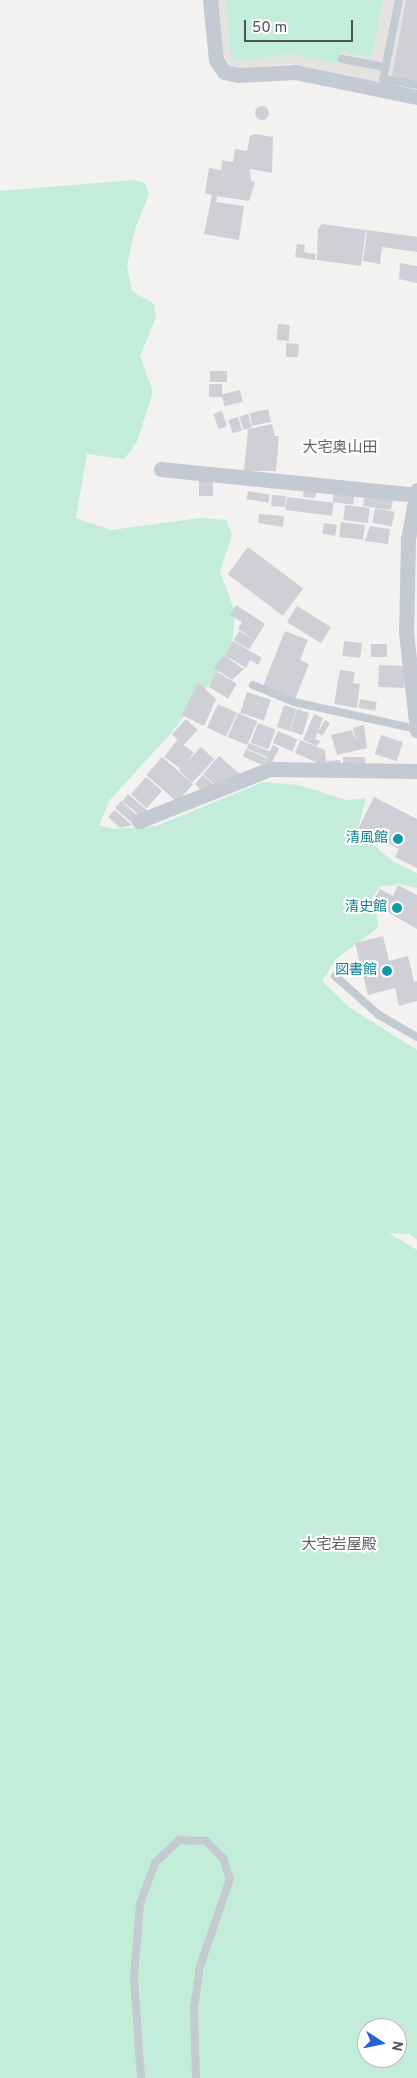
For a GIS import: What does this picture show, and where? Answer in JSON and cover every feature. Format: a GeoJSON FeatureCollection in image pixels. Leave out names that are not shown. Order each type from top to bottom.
{"type":"FeatureCollection","features":[{"type":"Feature","properties":{"kind":"street"},"geometry":{"type":"LineString","coordinates":[[210,0],[216,60],[224,72],[238,76],[295,72],[417,97]]}},
{"type":"Feature","properties":{"kind":"street"},"geometry":{"type":"LineString","coordinates":[[161,469],[416,493],[408,539],[406,632],[417,729]]}},
{"type":"Feature","properties":{"kind":"street"},"geometry":{"type":"LineString","coordinates":[[139,821],[241,777],[270,768],[417,771]]}},
{"type":"Feature","properties":{"kind":"lane"},"geometry":{"type":"LineString","coordinates":[[399,0],[383,78],[417,86]]}},
{"type":"Feature","properties":{"kind":"lane"},"geometry":{"type":"LineString","coordinates":[[342,59],[385,67]]}},
{"type":"Feature","properties":{"kind":"lane"},"geometry":{"type":"LineString","coordinates":[[253,685],[294,702],[417,729]]}},
{"type":"Feature","properties":{"kind":"lane"},"geometry":{"type":"LineString","coordinates":[[335,976],[379,1015],[417,1037]]}},
{"type":"Feature","properties":{"kind":"lane"},"geometry":{"type":"LineString","coordinates":[[142,2078],[134,1977],[140,1904],[155,1863],[179,1840],[206,1841],[223,1858],[230,1879],[200,1966],[194,2007],[196,2078]]}},
{"type":"Feature","properties":{"kind":"shaded area"},"geometry":{"type":"Polygon","coordinates":[[[217,0],[417,0],[417,89],[291,64],[234,69],[223,64],[217,0]]]}},
{"type":"Feature","properties":{"kind":"green space"},"geometry":{"type":"Polygon","coordinates":[[[226,0],[383,0],[371,58],[341,52],[338,64],[292,54],[236,61],[231,56],[226,0]]]}},
{"type":"Feature","properties":{"kind":"green space"},"geometry":{"type":"Polygon","coordinates":[[[134,180],[145,183],[149,195],[135,229],[127,266],[132,291],[154,304],[156,318],[140,356],[153,392],[137,442],[124,459],[87,454],[76,518],[111,530],[200,518],[226,520],[232,535],[220,572],[235,612],[231,656],[171,733],[110,800],[99,825],[113,829],[156,826],[263,782],[299,785],[346,800],[366,798],[357,832],[394,862],[417,873],[417,888],[399,884],[379,887],[368,905],[377,915],[378,928],[337,958],[322,981],[349,1007],[417,1050],[417,1240],[409,1234],[389,1233],[417,1250],[417,2078],[0,2078],[0,191],[134,180]]]}},
{"type":"Feature","properties":{"kind":"building"},"geometry":{"type":"Polygon","coordinates":[[[406,0],[417,0],[417,82],[392,76],[406,0]]]}},
{"type":"Feature","properties":{"kind":"building"},"geometry":{"type":"Polygon","coordinates":[[[262,106],[267,108],[269,113],[267,118],[262,120],[257,118],[255,113],[257,108],[262,106]]]}},
{"type":"Feature","properties":{"kind":"building"},"geometry":{"type":"Polygon","coordinates":[[[255,134],[273,137],[272,173],[250,169],[251,181],[255,182],[249,201],[217,196],[216,202],[244,206],[239,240],[204,234],[212,195],[205,193],[209,168],[221,170],[222,160],[233,162],[235,149],[247,151],[250,136],[255,134]]]}},
{"type":"Feature","properties":{"kind":"building"},"geometry":{"type":"Polygon","coordinates":[[[322,224],[366,230],[361,266],[317,260],[318,229],[322,224]]]}},
{"type":"Feature","properties":{"kind":"building"},"geometry":{"type":"Polygon","coordinates":[[[367,230],[417,237],[417,252],[382,247],[380,264],[363,261],[367,230]]]}},
{"type":"Feature","properties":{"kind":"building"},"geometry":{"type":"Polygon","coordinates":[[[297,244],[305,245],[304,252],[316,254],[315,260],[295,257],[297,244]]]}},
{"type":"Feature","properties":{"kind":"building"},"geometry":{"type":"Polygon","coordinates":[[[400,263],[417,266],[417,283],[399,279],[400,263]]]}},
{"type":"Feature","properties":{"kind":"building"},"geometry":{"type":"Polygon","coordinates":[[[278,324],[290,325],[289,341],[277,340],[278,324]]]}},
{"type":"Feature","properties":{"kind":"building"},"geometry":{"type":"Polygon","coordinates":[[[286,343],[299,344],[298,357],[286,357],[286,343]]]}},
{"type":"Feature","properties":{"kind":"building"},"geometry":{"type":"Polygon","coordinates":[[[210,371],[227,371],[227,382],[210,382],[210,371]]]}},
{"type":"Feature","properties":{"kind":"building"},"geometry":{"type":"Polygon","coordinates":[[[209,384],[222,384],[222,397],[209,397],[209,384]]]}},
{"type":"Feature","properties":{"kind":"building"},"geometry":{"type":"Polygon","coordinates":[[[240,390],[243,402],[224,406],[222,395],[240,390]]]}},
{"type":"Feature","properties":{"kind":"building"},"geometry":{"type":"Polygon","coordinates":[[[268,409],[271,422],[252,426],[249,413],[268,409]]]}},
{"type":"Feature","properties":{"kind":"building"},"geometry":{"type":"Polygon","coordinates":[[[222,411],[227,426],[218,429],[213,414],[222,411]]]}},
{"type":"Feature","properties":{"kind":"building"},"geometry":{"type":"Polygon","coordinates":[[[248,414],[252,427],[243,430],[239,417],[248,414]]]}},
{"type":"Feature","properties":{"kind":"building"},"geometry":{"type":"Polygon","coordinates":[[[238,417],[242,430],[233,433],[228,420],[238,417]]]}},
{"type":"Feature","properties":{"kind":"building"},"geometry":{"type":"Polygon","coordinates":[[[272,424],[275,436],[279,436],[276,471],[244,471],[248,429],[272,424]]]}},
{"type":"Feature","properties":{"kind":"building"},"geometry":{"type":"Polygon","coordinates":[[[199,479],[213,479],[213,496],[199,496],[199,479]]]}},
{"type":"Feature","properties":{"kind":"building"},"geometry":{"type":"Polygon","coordinates":[[[304,487],[317,489],[315,498],[303,497],[304,487]]]}},
{"type":"Feature","properties":{"kind":"building"},"geometry":{"type":"Polygon","coordinates":[[[334,490],[355,493],[353,505],[332,502],[334,490]]]}},
{"type":"Feature","properties":{"kind":"building"},"geometry":{"type":"Polygon","coordinates":[[[248,491],[270,495],[268,503],[247,499],[248,491]]]}},
{"type":"Feature","properties":{"kind":"building"},"geometry":{"type":"Polygon","coordinates":[[[365,493],[394,494],[391,510],[363,506],[365,493]]]}},
{"type":"Feature","properties":{"kind":"building"},"geometry":{"type":"Polygon","coordinates":[[[272,495],[286,496],[285,507],[271,506],[272,495]]]}},
{"type":"Feature","properties":{"kind":"building"},"geometry":{"type":"Polygon","coordinates":[[[287,497],[334,503],[332,516],[285,510],[287,497]]]}},
{"type":"Feature","properties":{"kind":"building"},"geometry":{"type":"Polygon","coordinates":[[[345,505],[370,508],[368,523],[343,520],[345,505]]]}},
{"type":"Feature","properties":{"kind":"building"},"geometry":{"type":"Polygon","coordinates":[[[375,508],[395,512],[392,527],[372,523],[375,508]]]}},
{"type":"Feature","properties":{"kind":"building"},"geometry":{"type":"Polygon","coordinates":[[[259,514],[284,516],[283,527],[258,523],[259,514]]]}},
{"type":"Feature","properties":{"kind":"building"},"geometry":{"type":"Polygon","coordinates":[[[341,522],[365,525],[363,540],[339,537],[341,522]]]}},
{"type":"Feature","properties":{"kind":"building"},"geometry":{"type":"Polygon","coordinates":[[[324,523],[337,525],[335,536],[322,534],[324,523]]]}},
{"type":"Feature","properties":{"kind":"building"},"geometry":{"type":"Polygon","coordinates":[[[370,526],[390,529],[388,544],[365,541],[370,526]]]}},
{"type":"Feature","properties":{"kind":"building"},"geometry":{"type":"Polygon","coordinates":[[[248,547],[303,589],[283,616],[228,574],[248,547]]]}},
{"type":"Feature","properties":{"kind":"building"},"geometry":{"type":"Polygon","coordinates":[[[236,605],[265,624],[255,640],[238,629],[242,622],[230,615],[236,605]]]}},
{"type":"Feature","properties":{"kind":"building"},"geometry":{"type":"Polygon","coordinates":[[[297,606],[331,627],[321,643],[287,622],[297,606]]]}},
{"type":"Feature","properties":{"kind":"building"},"geometry":{"type":"Polygon","coordinates":[[[239,631],[255,640],[249,649],[234,641],[239,631]]]}},
{"type":"Feature","properties":{"kind":"building"},"geometry":{"type":"Polygon","coordinates":[[[285,631],[308,640],[300,660],[309,664],[295,699],[263,686],[285,631]]]}},
{"type":"Feature","properties":{"kind":"building"},"geometry":{"type":"Polygon","coordinates":[[[233,641],[262,658],[258,665],[250,660],[246,668],[225,655],[233,641]]]}},
{"type":"Feature","properties":{"kind":"building"},"geometry":{"type":"Polygon","coordinates":[[[344,641],[362,643],[360,658],[342,656],[344,641]]]}},
{"type":"Feature","properties":{"kind":"building"},"geometry":{"type":"Polygon","coordinates":[[[371,644],[387,644],[387,657],[371,657],[371,644]]]}},
{"type":"Feature","properties":{"kind":"building"},"geometry":{"type":"Polygon","coordinates":[[[223,655],[244,669],[232,680],[214,668],[223,655]]]}},
{"type":"Feature","properties":{"kind":"building"},"geometry":{"type":"Polygon","coordinates":[[[379,665],[405,666],[404,688],[378,687],[379,665]]]}},
{"type":"Feature","properties":{"kind":"building"},"geometry":{"type":"Polygon","coordinates":[[[340,670],[355,672],[353,683],[360,684],[357,708],[334,704],[340,670]]]}},
{"type":"Feature","properties":{"kind":"building"},"geometry":{"type":"Polygon","coordinates":[[[217,672],[237,684],[228,698],[208,687],[217,672]]]}},
{"type":"Feature","properties":{"kind":"building"},"geometry":{"type":"Polygon","coordinates":[[[198,682],[216,699],[204,726],[182,715],[198,682]]]}},
{"type":"Feature","properties":{"kind":"building"},"geometry":{"type":"Polygon","coordinates":[[[247,692],[271,700],[264,721],[240,713],[247,692]]]}},
{"type":"Feature","properties":{"kind":"building"},"geometry":{"type":"Polygon","coordinates":[[[360,699],[377,702],[375,711],[358,708],[360,699]]]}},
{"type":"Feature","properties":{"kind":"building"},"geometry":{"type":"Polygon","coordinates":[[[218,704],[237,713],[226,736],[207,728],[218,704]]]}},
{"type":"Feature","properties":{"kind":"building"},"geometry":{"type":"Polygon","coordinates":[[[284,705],[296,709],[289,731],[277,727],[284,705]]]}},
{"type":"Feature","properties":{"kind":"building"},"geometry":{"type":"Polygon","coordinates":[[[297,709],[309,713],[302,735],[290,731],[297,709]]]}},
{"type":"Feature","properties":{"kind":"building"},"geometry":{"type":"Polygon","coordinates":[[[238,713],[257,721],[247,745],[228,737],[238,713]]]}},
{"type":"Feature","properties":{"kind":"building"},"geometry":{"type":"Polygon","coordinates":[[[314,714],[323,718],[315,739],[320,741],[317,746],[303,740],[314,714]]]}},
{"type":"Feature","properties":{"kind":"building"},"geometry":{"type":"Polygon","coordinates":[[[186,719],[198,730],[183,745],[172,734],[186,719]]]}},
{"type":"Feature","properties":{"kind":"building"},"geometry":{"type":"Polygon","coordinates":[[[325,720],[330,723],[322,736],[317,733],[325,720]]]}},
{"type":"Feature","properties":{"kind":"building"},"geometry":{"type":"Polygon","coordinates":[[[258,723],[276,730],[268,749],[250,743],[258,723]]]}},
{"type":"Feature","properties":{"kind":"building"},"geometry":{"type":"Polygon","coordinates":[[[364,725],[367,748],[337,755],[331,735],[352,730],[357,743],[353,728],[364,725]]]}},
{"type":"Feature","properties":{"kind":"building"},"geometry":{"type":"Polygon","coordinates":[[[278,731],[297,739],[292,751],[273,743],[278,731]]]}},
{"type":"Feature","properties":{"kind":"building"},"geometry":{"type":"Polygon","coordinates":[[[381,735],[403,742],[397,761],[375,754],[381,735]]]}},
{"type":"Feature","properties":{"kind":"building"},"geometry":{"type":"Polygon","coordinates":[[[177,740],[194,753],[181,769],[164,757],[177,740]]]}},
{"type":"Feature","properties":{"kind":"building"},"geometry":{"type":"Polygon","coordinates":[[[300,740],[325,750],[326,761],[340,760],[341,766],[327,767],[327,761],[325,766],[295,753],[300,740]]]}},
{"type":"Feature","properties":{"kind":"building"},"geometry":{"type":"Polygon","coordinates":[[[249,743],[269,751],[267,757],[247,749],[249,743]]]}},
{"type":"Feature","properties":{"kind":"building"},"geometry":{"type":"Polygon","coordinates":[[[273,745],[279,748],[270,766],[264,763],[273,745]]]}},
{"type":"Feature","properties":{"kind":"building"},"geometry":{"type":"Polygon","coordinates":[[[201,747],[214,759],[192,783],[179,770],[201,747]]]}},
{"type":"Feature","properties":{"kind":"building"},"geometry":{"type":"Polygon","coordinates":[[[246,749],[266,758],[263,765],[243,756],[246,749]]]}},
{"type":"Feature","properties":{"kind":"building"},"geometry":{"type":"Polygon","coordinates":[[[219,756],[240,774],[216,785],[203,774],[219,756]]]}},
{"type":"Feature","properties":{"kind":"building"},"geometry":{"type":"Polygon","coordinates":[[[162,757],[193,784],[177,802],[146,775],[162,757]]]}},
{"type":"Feature","properties":{"kind":"building"},"geometry":{"type":"Polygon","coordinates":[[[343,757],[365,757],[365,764],[343,764],[343,757]]]}},
{"type":"Feature","properties":{"kind":"building"},"geometry":{"type":"Polygon","coordinates":[[[203,775],[215,785],[202,791],[195,784],[203,775]]]}},
{"type":"Feature","properties":{"kind":"building"},"geometry":{"type":"Polygon","coordinates":[[[146,777],[162,791],[147,808],[131,794],[146,777]]]}},
{"type":"Feature","properties":{"kind":"building"},"geometry":{"type":"Polygon","coordinates":[[[128,794],[147,810],[141,817],[122,801],[128,794]]]}},
{"type":"Feature","properties":{"kind":"building","name":"清風館"},"geometry":{"type":"Polygon","coordinates":[[[374,797],[417,819],[417,868],[395,857],[399,849],[358,829],[374,797]]]}},
{"type":"Feature","properties":{"kind":"building"},"geometry":{"type":"Polygon","coordinates":[[[121,801],[140,818],[134,824],[115,808],[121,801]]]}},
{"type":"Feature","properties":{"kind":"building"},"geometry":{"type":"Polygon","coordinates":[[[115,810],[132,825],[120,828],[108,817],[115,810]]]}},
{"type":"Feature","properties":{"kind":"building","name":"清史館"},"geometry":{"type":"Polygon","coordinates":[[[398,885],[417,895],[417,929],[372,903],[380,889],[393,896],[398,885]]]}},
{"type":"Feature","properties":{"kind":"building","name":"図書館"},"geometry":{"type":"Polygon","coordinates":[[[383,936],[389,961],[408,956],[414,982],[417,981],[417,1001],[399,1006],[395,988],[368,995],[355,943],[383,936]]]}},
{"type":"Feature","properties":{"kind":"place","name":"清風館"},"geometry":{"type":"Point","coordinates":[398,839]}},
{"type":"Feature","properties":{"kind":"place","name":"清史館"},"geometry":{"type":"Point","coordinates":[397,908]}},
{"type":"Feature","properties":{"kind":"place","name":"図書館"},"geometry":{"type":"Point","coordinates":[387,971]}},
{"type":"Feature","properties":{"kind":"district","name":"大宅奥山田"},"geometry":{"type":"Point","coordinates":[340,449]}},
{"type":"Feature","properties":{"kind":"district","name":"大宅岩屋殿"},"geometry":{"type":"Point","coordinates":[339,1546]}}]}
